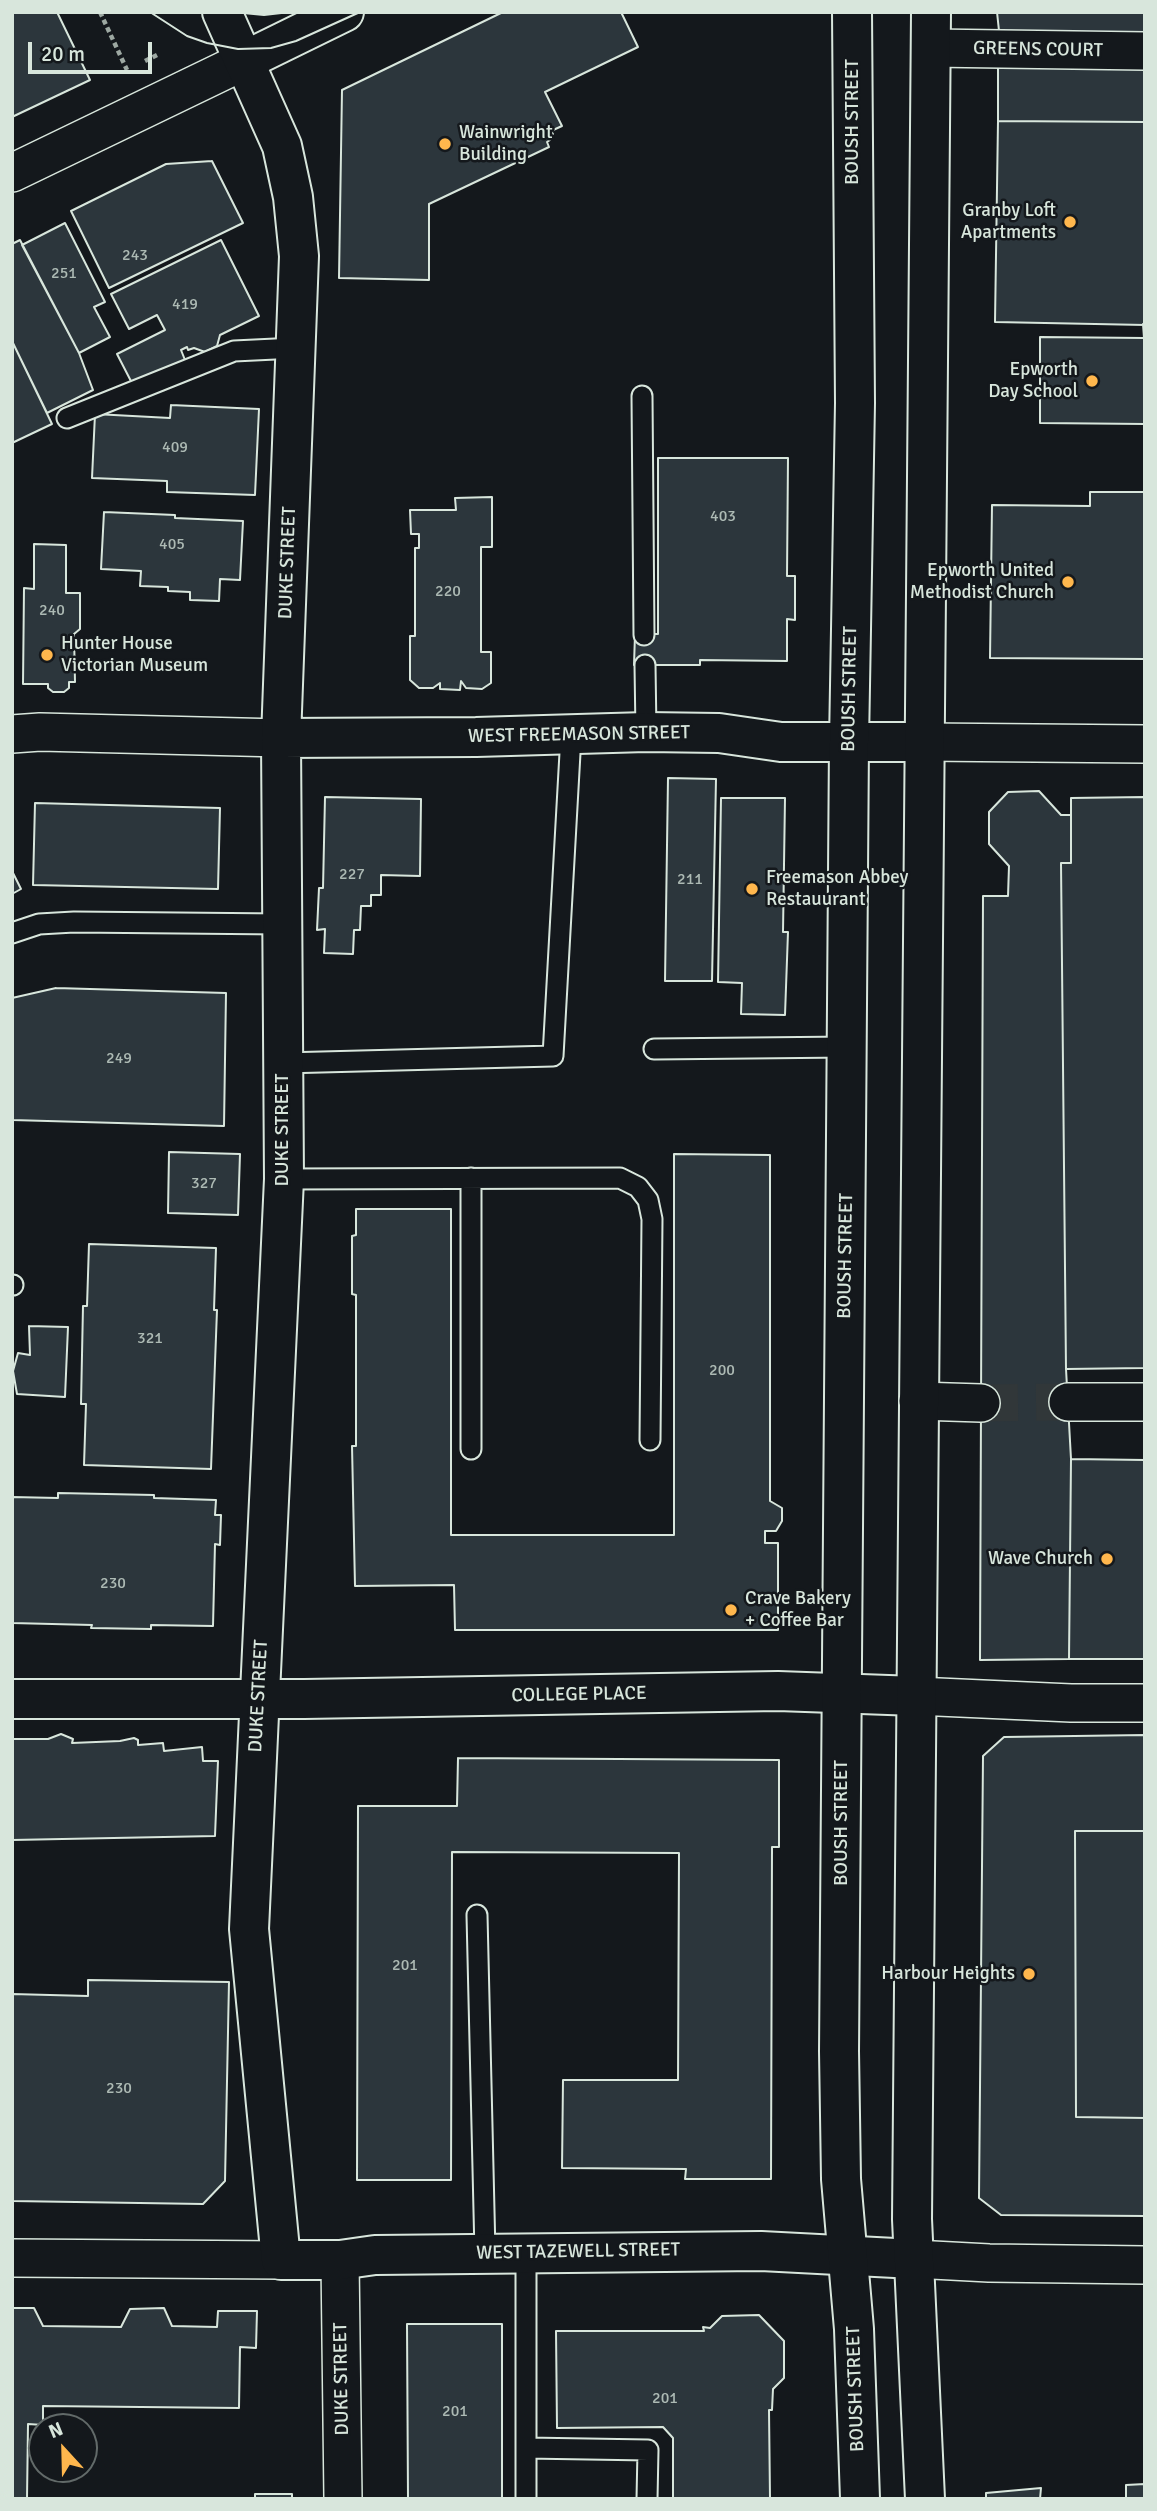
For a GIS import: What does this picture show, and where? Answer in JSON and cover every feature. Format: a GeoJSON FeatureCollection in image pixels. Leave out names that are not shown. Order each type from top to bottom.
{"type":"FeatureCollection","features":[{"type":"Feature","properties":{"kind":"main road","name":"DUKE STREET"},"geometry":{"type":"LineString","coordinates":[[222,12],[282,146],[293,197],[299,256],[281,738],[284,1179],[249,1929],[281,2260]]}},
{"type":"Feature","properties":{"kind":"main road"},"geometry":{"type":"LineString","coordinates":[[244,61],[344,12]]}},
{"type":"Feature","properties":{"kind":"main road","name":"BOUSH STREET"},"geometry":{"type":"LineString","coordinates":[[852,12],[855,403],[849,742],[840,2110],[841,2179],[854,2329],[860,2499]]}},
{"type":"Feature","properties":{"kind":"main road"},"geometry":{"type":"LineString","coordinates":[[925,2499],[912,2218],[931,30]]}},
{"type":"Feature","properties":{"kind":"main road","name":"WEST FREEMASON STREET"},"geometry":{"type":"LineString","coordinates":[[281,738],[646,732],[719,733],[781,741],[925,742]]}},
{"type":"Feature","properties":{"kind":"main road","name":"COLLEGE PLACE"},"geometry":{"type":"LineString","coordinates":[[12,1699],[258,1699],[778,1691],[916,1696]]}},
{"type":"Feature","properties":{"kind":"main road","name":"WEST TAZEWELL STREET"},"geometry":{"type":"LineString","coordinates":[[281,2260],[340,2260],[375,2255],[761,2251],[915,2259]]}},
{"type":"Feature","properties":{"kind":"street","name":"GREENS COURT"},"geometry":{"type":"LineString","coordinates":[[931,30],[1145,51]]}},
{"type":"Feature","properties":{"kind":"street"},"geometry":{"type":"LineString","coordinates":[[12,173],[244,61]]}},
{"type":"Feature","properties":{"kind":"street","name":"WEST FREEMASON STREET"},"geometry":{"type":"LineString","coordinates":[[12,734],[40,732],[281,738]]}},
{"type":"Feature","properties":{"kind":"street","name":"WEST FREEMASON STREET"},"geometry":{"type":"LineString","coordinates":[[925,742],[1145,744]]}},
{"type":"Feature","properties":{"kind":"street"},"geometry":{"type":"LineString","coordinates":[[918,1401],[981,1403]]}},
{"type":"Feature","properties":{"kind":"street"},"geometry":{"type":"LineString","coordinates":[[1068,1402],[1145,1402]]}},
{"type":"Feature","properties":{"kind":"street","name":"COLLEGE PLACE"},"geometry":{"type":"LineString","coordinates":[[916,1696],[1071,1703],[1145,1703]]}},
{"type":"Feature","properties":{"kind":"street","name":"WEST TAZEWELL STREET"},"geometry":{"type":"LineString","coordinates":[[12,2258],[281,2260]]}},
{"type":"Feature","properties":{"kind":"street","name":"WEST TAZEWELL STREET"},"geometry":{"type":"LineString","coordinates":[[915,2259],[1145,2265]]}},
{"type":"Feature","properties":{"kind":"street","name":"DUKE STREET"},"geometry":{"type":"LineString","coordinates":[[340,2260],[343,2499]]}},
{"type":"Feature","properties":{"kind":"lane"},"geometry":{"type":"LineString","coordinates":[[67,418],[234,351],[296,348]]}},
{"type":"Feature","properties":{"kind":"lane"},"geometry":{"type":"LineString","coordinates":[[642,396],[644,635]]}},
{"type":"Feature","properties":{"kind":"lane"},"geometry":{"type":"LineString","coordinates":[[645,665],[646,732]]}},
{"type":"Feature","properties":{"kind":"lane"},"geometry":{"type":"LineString","coordinates":[[283,1063],[553,1056],[571,735]]}},
{"type":"Feature","properties":{"kind":"lane"},"geometry":{"type":"LineString","coordinates":[[12,933],[39,925],[74,922],[282,924]]}},
{"type":"Feature","properties":{"kind":"lane"},"geometry":{"type":"LineString","coordinates":[[654,1049],[848,1047]]}},
{"type":"Feature","properties":{"kind":"lane"},"geometry":{"type":"LineString","coordinates":[[471,1178],[471,1449]]}},
{"type":"Feature","properties":{"kind":"lane"},"geometry":{"type":"LineString","coordinates":[[284,1179],[620,1178],[638,1186],[648,1200],[652,1219],[650,1440]]}},
{"type":"Feature","properties":{"kind":"lane"},"geometry":{"type":"LineString","coordinates":[[477,1915],[485,2253]]}},
{"type":"Feature","properties":{"kind":"lane"},"geometry":{"type":"LineString","coordinates":[[526,2253],[526,2499]]}},
{"type":"Feature","properties":{"kind":"lane"},"geometry":{"type":"LineString","coordinates":[[527,2448],[648,2449],[648,2499]]}},
{"type":"Feature","properties":{"kind":"path"},"geometry":{"type":"LineString","coordinates":[[100,12],[127,70]]}},
{"type":"Feature","properties":{"kind":"building"},"geometry":{"type":"Polygon","coordinates":[[[12,12],[57,12],[90,80],[12,117],[12,12]]]}},
{"type":"Feature","properties":{"kind":"building","name":"Wainwright Building"},"geometry":{"type":"Polygon","coordinates":[[[503,12],[621,12],[638,47],[545,92],[562,126],[551,131],[553,134],[547,142],[549,147],[429,204],[429,280],[339,278],[342,90],[503,12]]]}},
{"type":"Feature","properties":{"kind":"building"},"geometry":{"type":"Polygon","coordinates":[[[997,12],[1145,12],[1145,35],[999,31],[997,12]]]}},
{"type":"Feature","properties":{"kind":"building"},"geometry":{"type":"Polygon","coordinates":[[[998,61],[1145,61],[1145,122],[998,121],[998,61]]]}},
{"type":"Feature","properties":{"kind":"building","name":"Granby Loft Apartments"},"geometry":{"type":"Polygon","coordinates":[[[998,121],[1145,122],[1145,325],[995,322],[998,121]]]}},
{"type":"Feature","properties":{"kind":"building"},"geometry":{"type":"Polygon","coordinates":[[[212,161],[243,223],[109,288],[71,211],[166,164],[212,161]]]}},
{"type":"Feature","properties":{"kind":"building"},"geometry":{"type":"Polygon","coordinates":[[[65,223],[105,302],[94,307],[110,337],[79,353],[22,245],[65,223]]]}},
{"type":"Feature","properties":{"kind":"building"},"geometry":{"type":"Polygon","coordinates":[[[20,240],[79,353],[93,390],[47,413],[12,341],[12,244],[20,240]]]}},
{"type":"Feature","properties":{"kind":"building"},"geometry":{"type":"Polygon","coordinates":[[[221,240],[259,316],[220,335],[217,346],[205,352],[194,348],[188,350],[187,347],[181,350],[185,360],[134,387],[117,354],[165,330],[157,315],[129,329],[111,294],[221,240]]]}},
{"type":"Feature","properties":{"kind":"building","name":"Epworth Day School"},"geometry":{"type":"Polygon","coordinates":[[[1143,324],[1145,325],[1145,424],[1040,423],[1040,337],[1144,338],[1143,324]]]}},
{"type":"Feature","properties":{"kind":"building"},"geometry":{"type":"Polygon","coordinates":[[[12,341],[52,424],[12,443],[12,341]]]}},
{"type":"Feature","properties":{"kind":"building"},"geometry":{"type":"Polygon","coordinates":[[[171,405],[259,409],[255,495],[167,492],[167,481],[92,478],[95,414],[170,418],[171,405]]]}},
{"type":"Feature","properties":{"kind":"building"},"geometry":{"type":"Polygon","coordinates":[[[658,458],[788,458],[787,576],[795,576],[795,620],[787,619],[787,661],[700,660],[700,665],[634,665],[635,634],[658,634],[658,458]]]}},
{"type":"Feature","properties":{"kind":"building","name":"Epworth United Methodist Church"},"geometry":{"type":"Polygon","coordinates":[[[1090,492],[1145,492],[1145,659],[990,658],[992,505],[1090,506],[1090,492]]]}},
{"type":"Feature","properties":{"kind":"building"},"geometry":{"type":"Polygon","coordinates":[[[492,497],[492,547],[481,547],[481,652],[491,652],[491,683],[482,689],[466,688],[461,681],[460,690],[440,689],[440,683],[433,688],[419,688],[410,680],[410,636],[415,636],[415,548],[419,548],[419,534],[411,534],[410,510],[456,510],[455,498],[492,497]]]}},
{"type":"Feature","properties":{"kind":"building"},"geometry":{"type":"Polygon","coordinates":[[[104,512],[243,521],[240,580],[220,579],[219,601],[190,600],[190,592],[168,591],[168,587],[140,586],[141,571],[101,569],[104,512]]]}},
{"type":"Feature","properties":{"kind":"building"},"geometry":{"type":"Polygon","coordinates":[[[34,544],[66,545],[66,593],[80,593],[80,629],[74,634],[75,682],[69,682],[69,688],[64,692],[53,692],[48,688],[48,684],[23,684],[24,588],[34,589],[34,544]]]}},
{"type":"Feature","properties":{"kind":"building"},"geometry":{"type":"Polygon","coordinates":[[[668,778],[716,779],[712,981],[665,981],[668,778]]]}},
{"type":"Feature","properties":{"kind":"building"},"geometry":{"type":"Polygon","coordinates":[[[1039,791],[1061,815],[1071,815],[1071,863],[1061,863],[1066,1369],[1071,1459],[1069,1659],[980,1660],[983,896],[1008,896],[1009,866],[989,844],[989,812],[1008,792],[1039,791]]]}},
{"type":"Feature","properties":{"kind":"building"},"geometry":{"type":"Polygon","coordinates":[[[325,797],[421,799],[420,876],[381,875],[381,895],[371,895],[371,906],[361,906],[360,930],[354,930],[353,954],[324,953],[325,929],[317,930],[319,888],[323,888],[325,797]]]}},
{"type":"Feature","properties":{"kind":"building"},"geometry":{"type":"Polygon","coordinates":[[[1145,797],[1145,1368],[1066,1369],[1061,863],[1071,863],[1071,798],[1145,797]]]}},
{"type":"Feature","properties":{"kind":"building"},"geometry":{"type":"Polygon","coordinates":[[[721,798],[785,798],[783,932],[788,932],[785,1015],[741,1014],[742,983],[718,982],[721,798]]]}},
{"type":"Feature","properties":{"kind":"building"},"geometry":{"type":"Polygon","coordinates":[[[35,803],[220,808],[218,889],[33,885],[35,803]]]}},
{"type":"Feature","properties":{"kind":"building"},"geometry":{"type":"Polygon","coordinates":[[[12,871],[21,889],[12,894],[12,871]]]}},
{"type":"Feature","properties":{"kind":"building"},"geometry":{"type":"Polygon","coordinates":[[[56,988],[226,993],[224,1126],[12,1120],[12,998],[56,988]]]}},
{"type":"Feature","properties":{"kind":"building"},"geometry":{"type":"Polygon","coordinates":[[[169,1152],[240,1154],[238,1215],[168,1213],[169,1152]]]}},
{"type":"Feature","properties":{"kind":"building"},"geometry":{"type":"Polygon","coordinates":[[[674,1154],[770,1155],[770,1501],[782,1508],[782,1521],[776,1531],[765,1531],[765,1543],[778,1543],[778,1630],[455,1630],[454,1585],[355,1586],[352,1446],[356,1446],[356,1295],[352,1294],[352,1236],[356,1235],[356,1209],[451,1209],[451,1535],[674,1535],[674,1154]]]}},
{"type":"Feature","properties":{"kind":"building"},"geometry":{"type":"Polygon","coordinates":[[[89,1244],[216,1248],[214,1310],[217,1310],[211,1469],[84,1465],[86,1404],[81,1404],[83,1306],[87,1306],[89,1244]]]}},
{"type":"Feature","properties":{"kind":"building"},"geometry":{"type":"Polygon","coordinates":[[[29,1326],[68,1327],[65,1397],[17,1394],[13,1371],[18,1353],[30,1355],[29,1326]]]}},
{"type":"Feature","properties":{"kind":"building","name":"Wave Church"},"geometry":{"type":"Polygon","coordinates":[[[1071,1459],[1145,1460],[1145,1659],[1069,1659],[1071,1459]]]}},
{"type":"Feature","properties":{"kind":"building"},"geometry":{"type":"Polygon","coordinates":[[[58,1493],[154,1495],[154,1498],[216,1500],[215,1515],[221,1515],[220,1545],[215,1544],[213,1626],[151,1625],[151,1629],[12,1623],[12,1497],[58,1498],[58,1493]]]}},
{"type":"Feature","properties":{"kind":"building"},"geometry":{"type":"Polygon","coordinates":[[[61,1734],[73,1739],[72,1743],[134,1738],[138,1740],[138,1745],[163,1743],[164,1751],[202,1747],[203,1761],[218,1761],[215,1836],[12,1840],[12,1739],[48,1739],[61,1734]]]}},
{"type":"Feature","properties":{"kind":"building","name":"Harbour Heights"},"geometry":{"type":"Polygon","coordinates":[[[1145,1735],[1145,1831],[1075,1831],[1076,2117],[1145,2118],[1145,2216],[1001,2215],[979,2198],[983,1756],[1004,1737],[1145,1735]]]}},
{"type":"Feature","properties":{"kind":"building"},"geometry":{"type":"Polygon","coordinates":[[[458,1758],[779,1760],[779,1847],[772,1847],[771,2179],[685,2179],[686,2169],[562,2168],[563,2080],[678,2080],[679,1853],[452,1852],[451,2180],[357,2180],[358,1806],[457,1806],[458,1758]]]}},
{"type":"Feature","properties":{"kind":"building"},"geometry":{"type":"Polygon","coordinates":[[[1075,1831],[1145,1831],[1145,2118],[1076,2117],[1075,1831]]]}},
{"type":"Feature","properties":{"kind":"building"},"geometry":{"type":"Polygon","coordinates":[[[88,1980],[229,1982],[225,2181],[203,2204],[12,2201],[12,1994],[88,1996],[88,1980]]]}},
{"type":"Feature","properties":{"kind":"building"},"geometry":{"type":"Polygon","coordinates":[[[12,2308],[34,2308],[43,2326],[121,2327],[130,2309],[164,2308],[172,2326],[217,2327],[218,2311],[257,2311],[256,2348],[240,2347],[239,2408],[43,2406],[43,2413],[28,2413],[27,2499],[12,2499],[12,2308]]]}},
{"type":"Feature","properties":{"kind":"building"},"geometry":{"type":"Polygon","coordinates":[[[759,2315],[784,2341],[784,2378],[773,2389],[772,2410],[769,2410],[770,2499],[673,2499],[673,2438],[663,2427],[557,2428],[556,2331],[704,2331],[703,2327],[710,2328],[722,2316],[759,2315]]]}},
{"type":"Feature","properties":{"kind":"building"},"geometry":{"type":"Polygon","coordinates":[[[407,2324],[502,2324],[502,2499],[408,2499],[407,2324]]]}},
{"type":"Feature","properties":{"kind":"building"},"geometry":{"type":"Polygon","coordinates":[[[1145,2484],[1145,2499],[1126,2499],[1126,2485],[1145,2484]]]}},
{"type":"Feature","properties":{"kind":"building"},"geometry":{"type":"Polygon","coordinates":[[[1041,2488],[1040,2499],[986,2499],[986,2493],[1041,2488]]]}},
{"type":"Feature","properties":{"kind":"building"},"geometry":{"type":"Polygon","coordinates":[[[255,2494],[292,2494],[292,2499],[255,2499],[255,2494]]]}},
{"type":"Feature","properties":{"kind":"tunnel"},"geometry":{"type":"LineString","coordinates":[[981,1403],[1068,1402]]}},
{"type":"Feature","properties":{"kind":"tram line"},"geometry":{"type":"LineString","coordinates":[[150,12],[187,36],[238,49],[271,48],[296,41],[360,12]]}},
{"type":"Feature","properties":{"kind":"tram line"},"geometry":{"type":"LineString","coordinates":[[233,12],[264,15],[290,12]]}},
{"type":"Feature","properties":{"kind":"place","name":"Wainwright Building"},"geometry":{"type":"Point","coordinates":[445,144]}},
{"type":"Feature","properties":{"kind":"place","name":"Granby Loft Apartments"},"geometry":{"type":"Point","coordinates":[1070,222]}},
{"type":"Feature","properties":{"kind":"place","name":"Epworth Day School"},"geometry":{"type":"Point","coordinates":[1092,381]}},
{"type":"Feature","properties":{"kind":"place","name":"Epworth United Methodist Church"},"geometry":{"type":"Point","coordinates":[1068,582]}},
{"type":"Feature","properties":{"kind":"place","name":"Hunter House Victorian Museum"},"geometry":{"type":"Point","coordinates":[47,655]}},
{"type":"Feature","properties":{"kind":"place","name":"Freemason Abbey Restauurant"},"geometry":{"type":"Point","coordinates":[752,889]}},
{"type":"Feature","properties":{"kind":"place","name":"Wave Church"},"geometry":{"type":"Point","coordinates":[1107,1559]}},
{"type":"Feature","properties":{"kind":"place","name":"Crave Bakery + Coffee Bar"},"geometry":{"type":"Point","coordinates":[731,1610]}},
{"type":"Feature","properties":{"kind":"place","name":"Harbour Heights"},"geometry":{"type":"Point","coordinates":[1029,1974]}}]}
